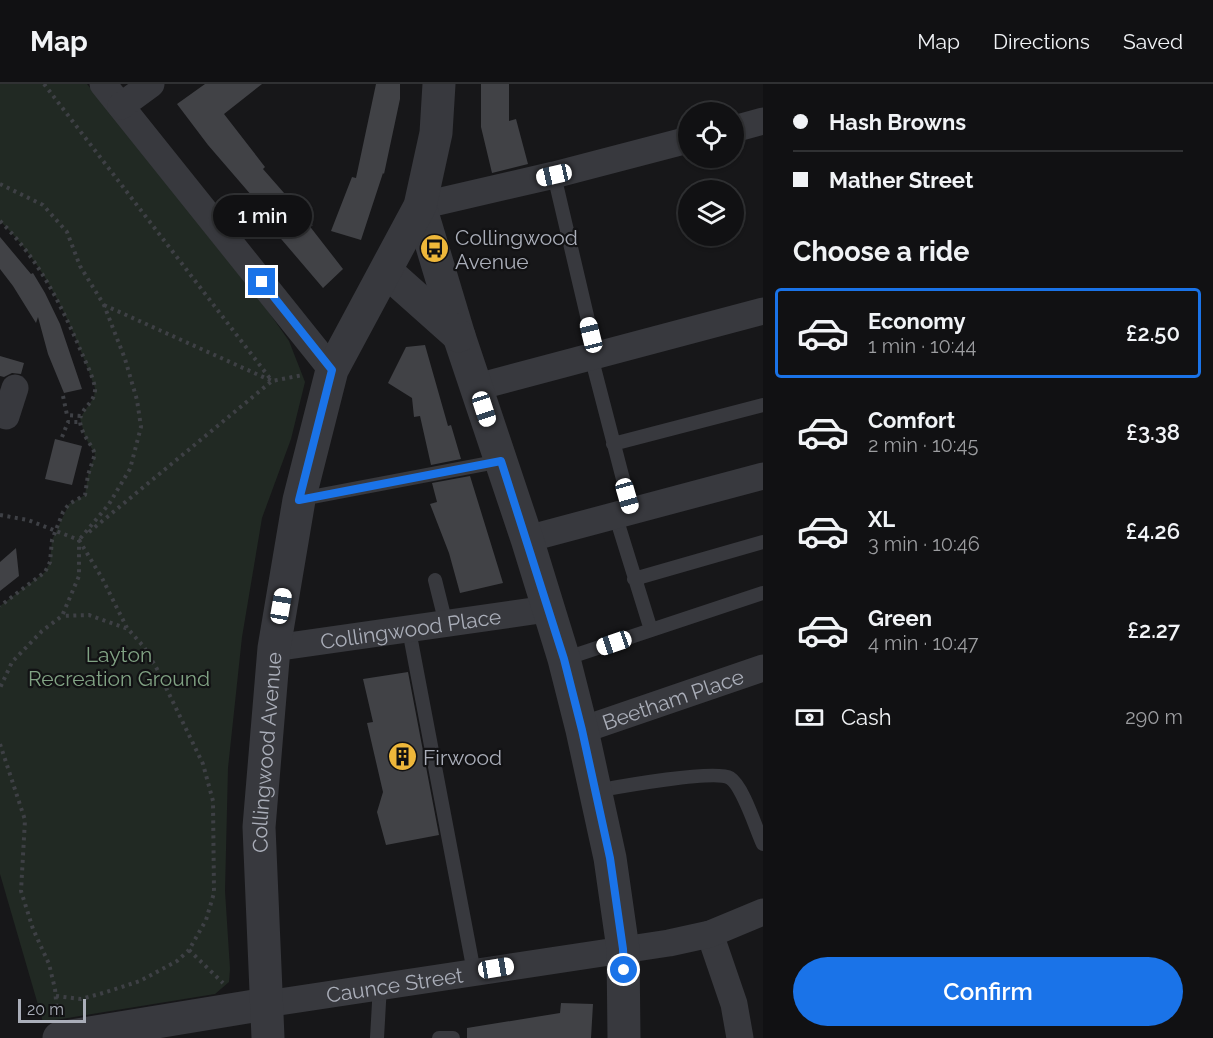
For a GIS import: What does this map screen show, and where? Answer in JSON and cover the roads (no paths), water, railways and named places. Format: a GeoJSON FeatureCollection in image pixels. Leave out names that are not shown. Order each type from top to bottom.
{"type":"FeatureCollection","features":[{"type":"Feature","properties":{"kind":"street"},"geometry":{"type":"LineString","coordinates":[[103,84],[332,370]]}},
{"type":"Feature","properties":{"kind":"street"},"geometry":{"type":"LineString","coordinates":[[121,106],[151,84]]}},
{"type":"Feature","properties":{"kind":"street"},"geometry":{"type":"LineString","coordinates":[[439,84],[436,133],[420,206],[459,336],[527,539],[564,659],[582,730],[610,858],[623,949],[624,1038]]}},
{"type":"Feature","properties":{"kind":"street"},"geometry":{"type":"LineString","coordinates":[[744,126],[763,121]]}},
{"type":"Feature","properties":{"kind":"street"},"geometry":{"type":"LineString","coordinates":[[420,206],[554,175],[678,143]]}},
{"type":"Feature","properties":{"kind":"street","name":"Collingwood Avenue"},"geometry":{"type":"LineString","coordinates":[[268,1038],[257,1005],[258,827],[274,648],[299,500],[332,370],[420,206]]}},
{"type":"Feature","properties":{"kind":"street"},"geometry":{"type":"LineString","coordinates":[[386,271],[459,336]]}},
{"type":"Feature","properties":{"kind":"street"},"geometry":{"type":"LineString","coordinates":[[477,387],[763,310]]}},
{"type":"Feature","properties":{"kind":"street"},"geometry":{"type":"LineString","coordinates":[[527,539],[763,476]]}},
{"type":"Feature","properties":{"kind":"street","name":"Collingwood Place"},"geometry":{"type":"LineString","coordinates":[[274,648],[548,609]]}},
{"type":"Feature","properties":{"kind":"street","name":"Beetham Place"},"geometry":{"type":"LineString","coordinates":[[582,730],[763,668]]}},
{"type":"Feature","properties":{"kind":"street","name":"Caunce Street"},"geometry":{"type":"LineString","coordinates":[[59,1038],[710,934],[763,912]]}},
{"type":"Feature","properties":{"kind":"street"},"geometry":{"type":"LineString","coordinates":[[710,934],[734,1004],[740,1038]]}},
{"type":"Feature","properties":{"kind":"lane"},"geometry":{"type":"LineString","coordinates":[[554,175],[613,444],[634,579],[651,630]]}},
{"type":"Feature","properties":{"kind":"lane"},"geometry":{"type":"LineString","coordinates":[[613,444],[763,405]]}},
{"type":"Feature","properties":{"kind":"lane"},"geometry":{"type":"LineString","coordinates":[[299,500],[501,461]]}},
{"type":"Feature","properties":{"kind":"lane"},"geometry":{"type":"LineString","coordinates":[[634,579],[763,542]]}},
{"type":"Feature","properties":{"kind":"lane"},"geometry":{"type":"LineString","coordinates":[[435,580],[446,624]]}},
{"type":"Feature","properties":{"kind":"lane"},"geometry":{"type":"LineString","coordinates":[[564,659],[763,593]]}},
{"type":"Feature","properties":{"kind":"lane"},"geometry":{"type":"LineString","coordinates":[[409,630],[474,972]]}},
{"type":"Feature","properties":{"kind":"lane"},"geometry":{"type":"LineString","coordinates":[[595,790],[704,776],[731,778],[740,791],[763,844]]}},
{"type":"Feature","properties":{"kind":"lane"},"geometry":{"type":"LineString","coordinates":[[376,1038],[380,985]]}},
{"type":"Feature","properties":{"kind":"lane"},"geometry":{"type":"LineString","coordinates":[[438,1038],[453,1038]]}},
{"type":"Feature","properties":{"kind":"place","name":"Collingwood Avenue"},"geometry":{"type":"Point","coordinates":[434,249]}},
{"type":"Feature","properties":{"kind":"place","name":"Firwood"},"geometry":{"type":"Point","coordinates":[402,757]}},
{"type":"Feature","properties":{"kind":"park label","name":"Layton Recreation Ground"},"geometry":{"type":"Point","coordinates":[119,666]}}]}
